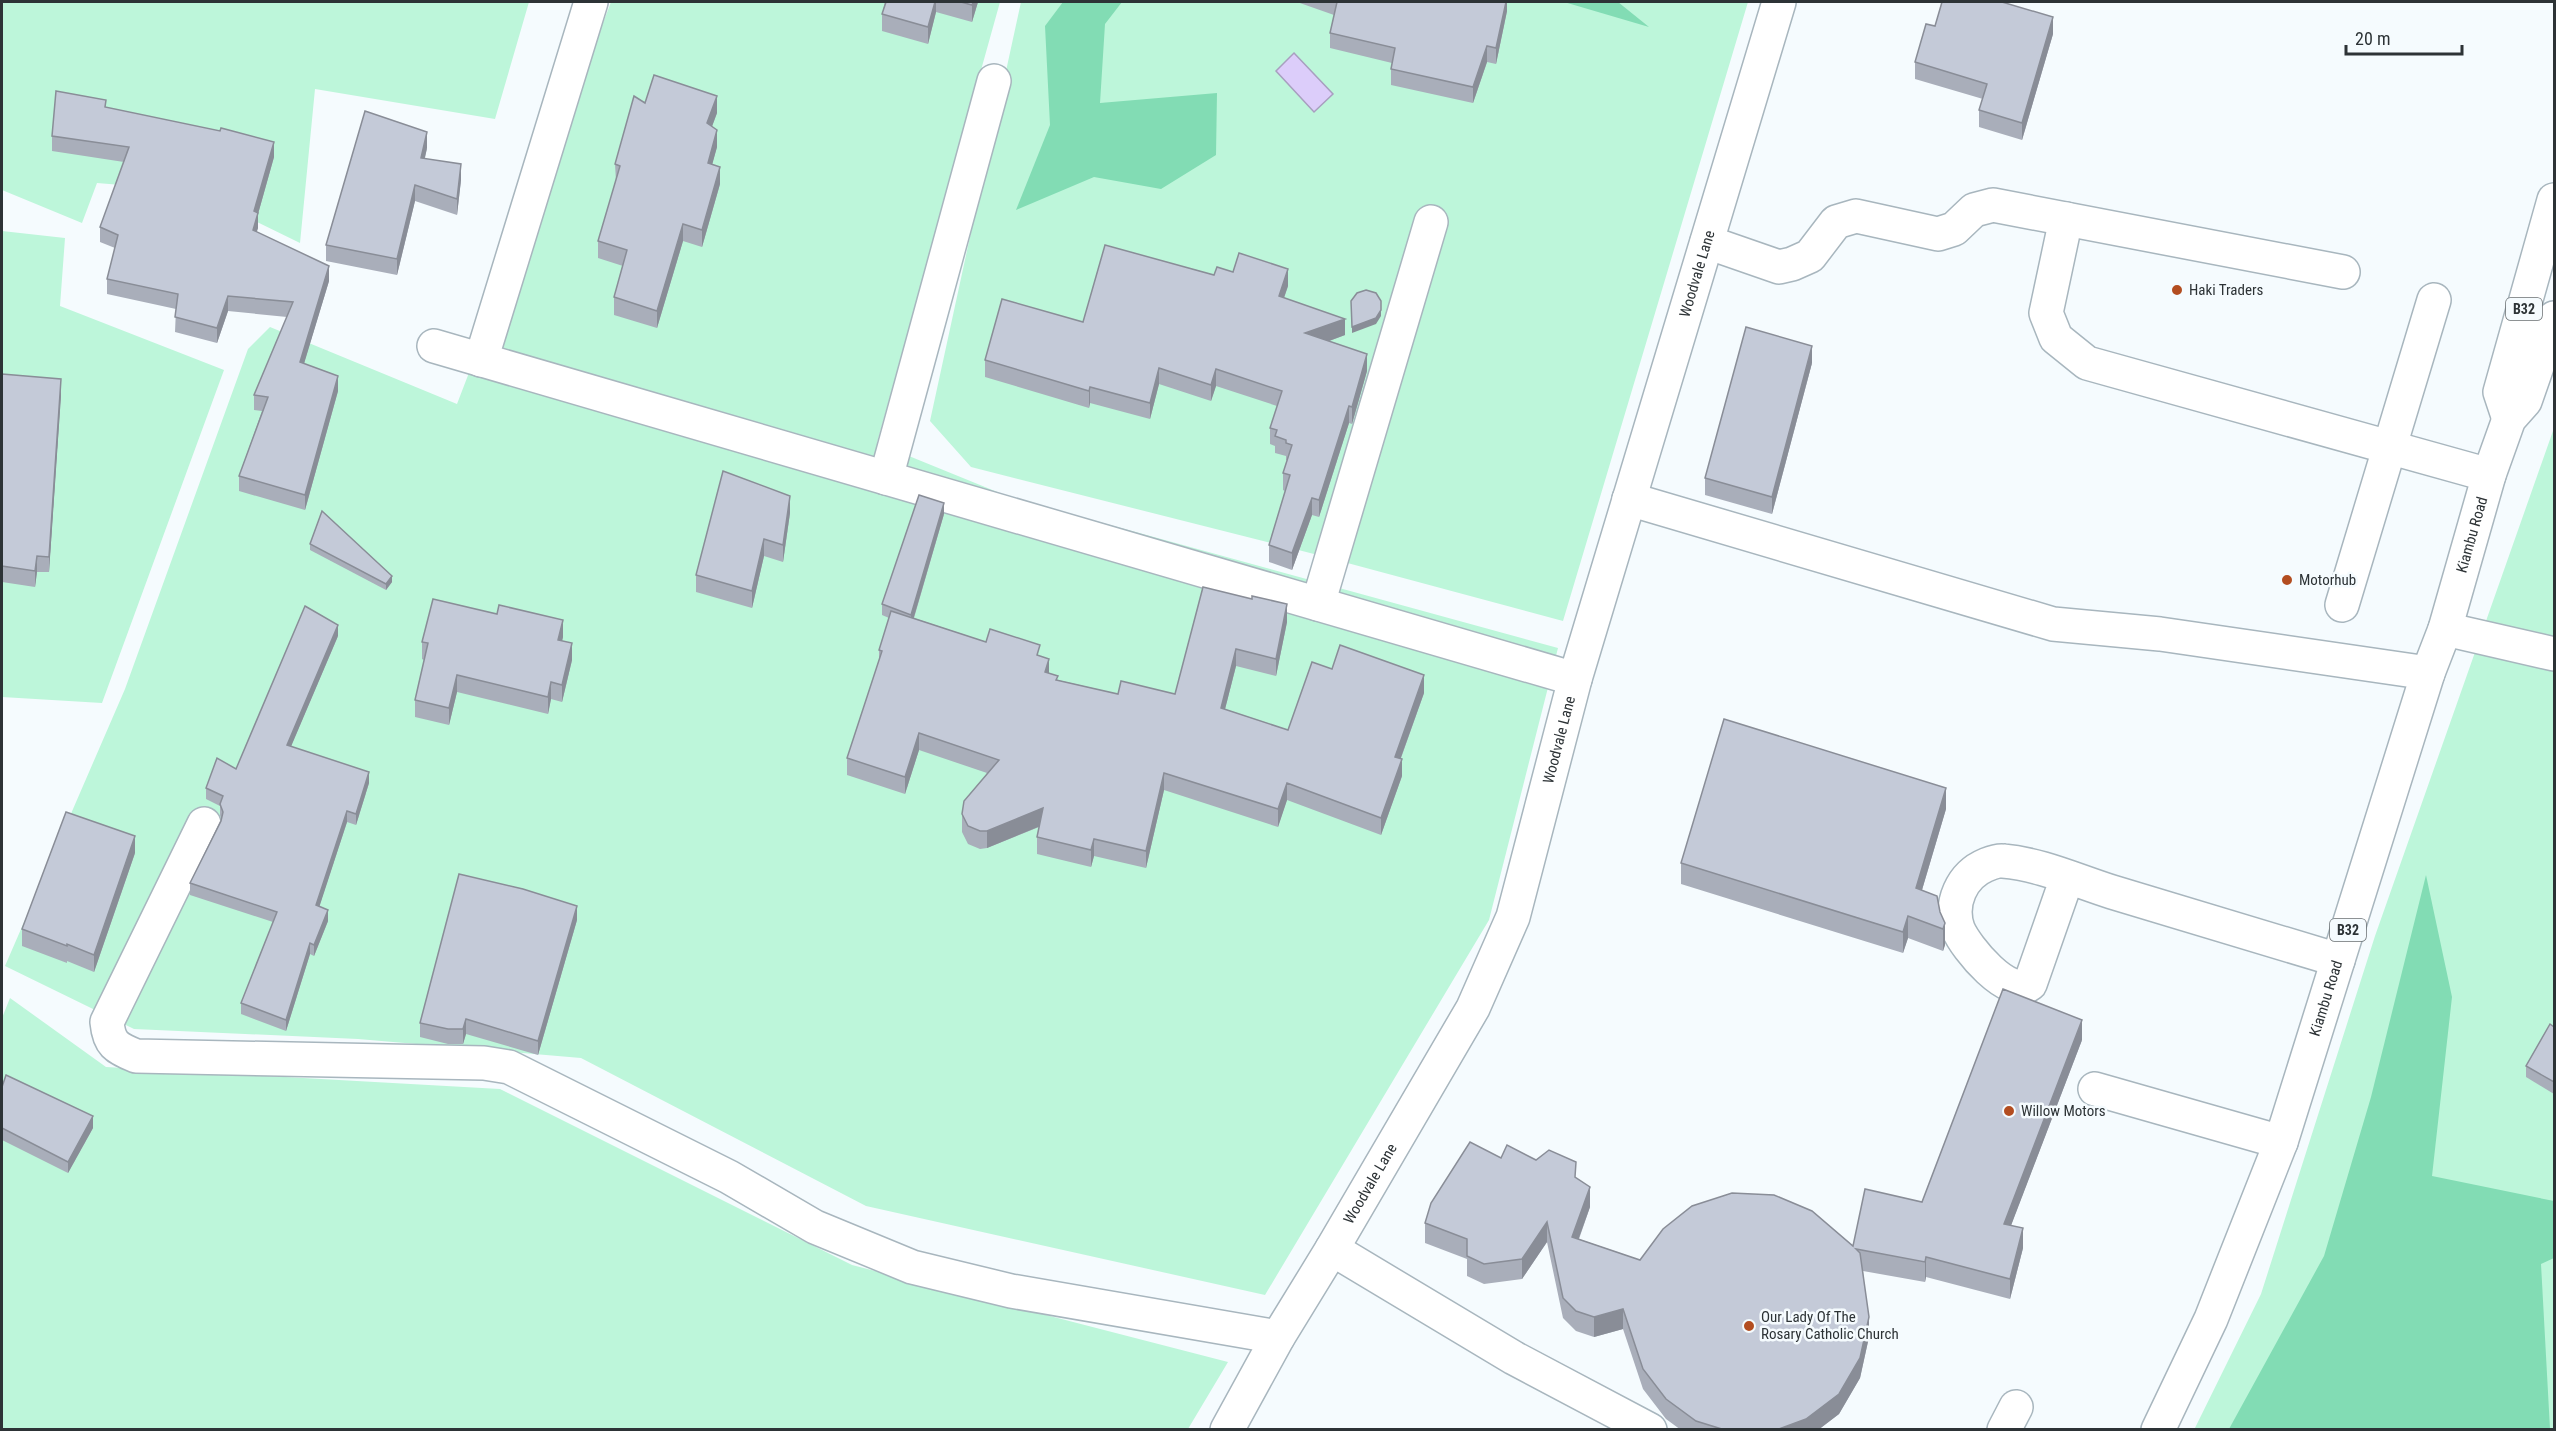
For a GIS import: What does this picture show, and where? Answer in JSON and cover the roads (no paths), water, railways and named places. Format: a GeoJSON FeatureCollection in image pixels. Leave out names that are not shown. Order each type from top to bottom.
{"type":"FeatureCollection","features":[{"type":"Feature","properties":{"kind":"main road"},"geometry":{"type":"LineString","coordinates":[[481,360],[591,2]]}},
{"type":"Feature","properties":{"kind":"main road","name":"Woodvale Lane"},"geometry":{"type":"LineString","coordinates":[[1227,1430],[1278,1337],[1473,1008],[1513,917],[1575,679],[1779,2]]}},
{"type":"Feature","properties":{"kind":"main road"},"geometry":{"type":"LineString","coordinates":[[886,478],[994,81]]}},
{"type":"Feature","properties":{"kind":"main road","name":"B32"},"geometry":{"type":"LineString","coordinates":[[2508,419],[2500,392],[2554,200]]}},
{"type":"Feature","properties":{"kind":"main road"},"geometry":{"type":"LineString","coordinates":[[1707,242],[1779,267],[1809,256],[1836,222],[1856,216],[1938,234],[1954,229],[1974,210],[1993,205],[2343,272]]}},
{"type":"Feature","properties":{"kind":"main road"},"geometry":{"type":"LineString","coordinates":[[2066,219],[2046,313],[2056,338],[2087,363],[2489,475]]}},
{"type":"Feature","properties":{"kind":"main road"},"geometry":{"type":"LineString","coordinates":[[1318,604],[1431,222]]}},
{"type":"Feature","properties":{"kind":"main road"},"geometry":{"type":"LineString","coordinates":[[2342,605],[2434,300]]}},
{"type":"Feature","properties":{"kind":"main road","name":"Kiambu Road"},"geometry":{"type":"LineString","coordinates":[[2158,1430],[2211,1319],[2281,1142],[2428,673],[2445,629],[2489,475],[2508,419],[2525,401],[2554,318]]}},
{"type":"Feature","properties":{"kind":"main road"},"geometry":{"type":"LineString","coordinates":[[434,346],[1575,679]]}},
{"type":"Feature","properties":{"kind":"main road"},"geometry":{"type":"LineString","coordinates":[[1629,499],[2053,624],[2160,634],[2428,673]]}},
{"type":"Feature","properties":{"kind":"main road"},"geometry":{"type":"LineString","coordinates":[[2445,629],[2554,654]]}},
{"type":"Feature","properties":{"kind":"main road"},"geometry":{"type":"LineString","coordinates":[[204,824],[107,1022],[108,1035],[118,1049],[136,1056],[484,1063],[509,1067],[729,1177],[815,1227],[912,1267],[1011,1291],[1278,1337]]}},
{"type":"Feature","properties":{"kind":"main road"},"geometry":{"type":"LineString","coordinates":[[2067,878],[2195,919],[2338,960]]}},
{"type":"Feature","properties":{"kind":"main road"},"geometry":{"type":"LineString","coordinates":[[2096,1089],[2281,1142]]}},
{"type":"Feature","properties":{"kind":"main road"},"geometry":{"type":"LineString","coordinates":[[1332,1249],[1514,1358],[1650,1430]]}},
{"type":"Feature","properties":{"kind":"place","name":"Haki Traders"},"geometry":{"type":"Point","coordinates":[2177,290]}},
{"type":"Feature","properties":{"kind":"place","name":"Motorhub"},"geometry":{"type":"Point","coordinates":[2287,580]}},
{"type":"Feature","properties":{"kind":"place","name":"Willow Motors"},"geometry":{"type":"Point","coordinates":[2009,1111]}},
{"type":"Feature","properties":{"kind":"place","name":"Our Lady Of The Rosary Catholic Church"},"geometry":{"type":"Point","coordinates":[1749,1326]}}]}
